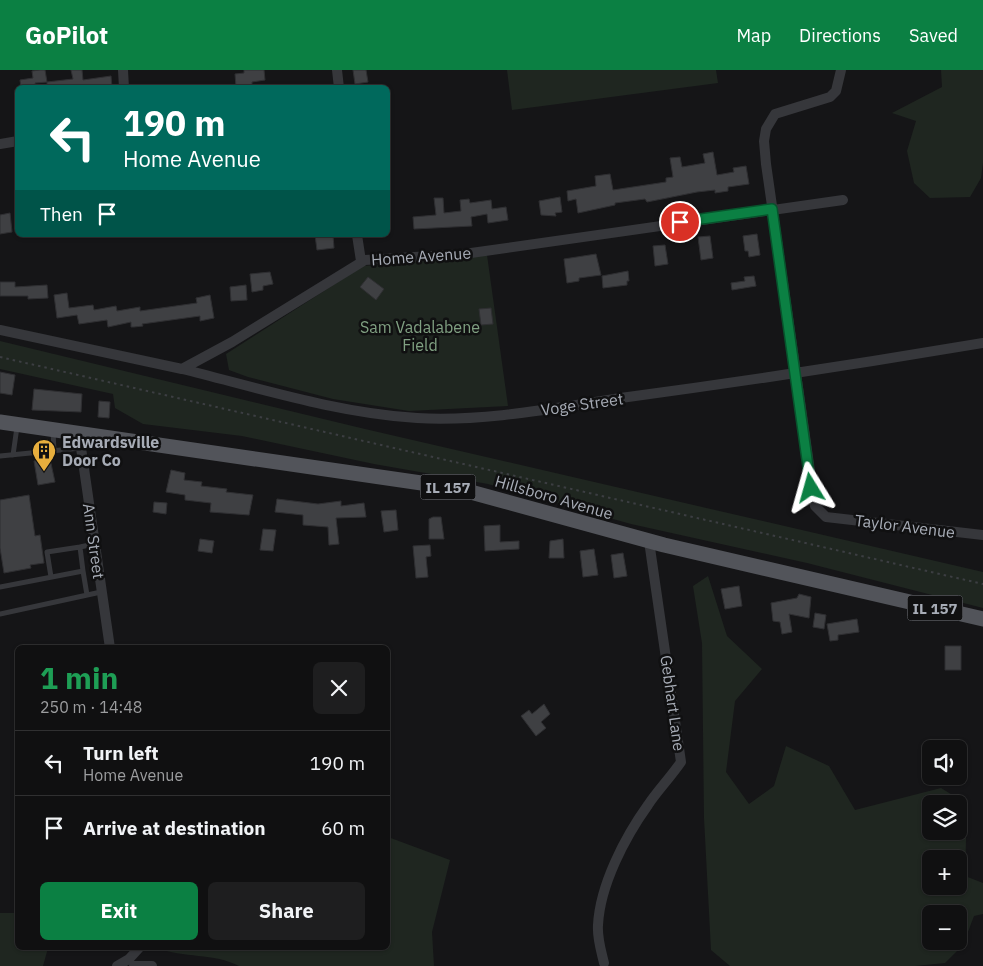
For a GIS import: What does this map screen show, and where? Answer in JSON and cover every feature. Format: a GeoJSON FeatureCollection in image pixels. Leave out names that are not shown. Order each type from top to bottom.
{"type":"FeatureCollection","features":[{"type":"Feature","properties":{"kind":"main road","name":"Hillsboro Avenue"},"geometry":{"type":"LineString","coordinates":[[0,422],[53,430],[80,441],[456,488],[649,541],[983,619]]}},
{"type":"Feature","properties":{"kind":"street"},"geometry":{"type":"LineString","coordinates":[[123,70],[124,85]]}},
{"type":"Feature","properties":{"kind":"street"},"geometry":{"type":"LineString","coordinates":[[337,70],[339,85]]}},
{"type":"Feature","properties":{"kind":"street"},"geometry":{"type":"LineString","coordinates":[[795,374],[764,141],[770,120],[779,112],[830,96],[836,91],[841,70]]}},
{"type":"Feature","properties":{"kind":"street"},"geometry":{"type":"LineString","coordinates":[[0,144],[15,142]]}},
{"type":"Feature","properties":{"kind":"street","name":"Home Avenue"},"geometry":{"type":"LineString","coordinates":[[182,369],[232,342],[362,261],[372,258],[464,254],[843,200]]}},
{"type":"Feature","properties":{"kind":"street"},"geometry":{"type":"LineString","coordinates":[[357,237],[362,261]]}},
{"type":"Feature","properties":{"kind":"street"},"geometry":{"type":"LineString","coordinates":[[0,330],[182,369]]}},
{"type":"Feature","properties":{"kind":"street","name":"Voge Street"},"geometry":{"type":"LineString","coordinates":[[182,369],[333,406],[383,415],[420,418],[460,417],[530,411],[795,374],[983,343]]}},
{"type":"Feature","properties":{"kind":"street","name":"Taylor Avenue"},"geometry":{"type":"LineString","coordinates":[[795,374],[813,501],[817,511],[826,517],[983,535]]}},
{"type":"Feature","properties":{"kind":"street","name":"Ann Street"},"geometry":{"type":"LineString","coordinates":[[80,441],[110,645]]}},
{"type":"Feature","properties":{"kind":"street","name":"Gebhart Lane"},"geometry":{"type":"LineString","coordinates":[[604,963],[598,925],[606,887],[628,836],[652,798],[670,780],[681,762],[649,541]]}},
{"type":"Feature","properties":{"kind":"street"},"geometry":{"type":"LineString","coordinates":[[117,966],[129,959],[137,950]]}},
{"type":"Feature","properties":{"kind":"street"},"geometry":{"type":"LineString","coordinates":[[134,966],[152,966]]}},
{"type":"Feature","properties":{"kind":"lane"},"geometry":{"type":"LineString","coordinates":[[13,455],[17,424]]}},
{"type":"Feature","properties":{"kind":"lane"},"geometry":{"type":"LineString","coordinates":[[53,430],[54,452]]}},
{"type":"Feature","properties":{"kind":"lane"},"geometry":{"type":"LineString","coordinates":[[0,456],[54,452],[80,441]]}},
{"type":"Feature","properties":{"kind":"lane"},"geometry":{"type":"LineString","coordinates":[[51,577],[47,552],[94,544]]}},
{"type":"Feature","properties":{"kind":"lane"},"geometry":{"type":"LineString","coordinates":[[80,546],[88,595]]}},
{"type":"Feature","properties":{"kind":"lane"},"geometry":{"type":"LineString","coordinates":[[0,587],[84,571]]}},
{"type":"Feature","properties":{"kind":"lane"},"geometry":{"type":"LineString","coordinates":[[0,614],[101,592]]}},
{"type":"Feature","properties":{"kind":"path"},"geometry":{"type":"LineString","coordinates":[[0,357],[983,584]]}},
{"type":"Feature","properties":{"kind":"green space"},"geometry":{"type":"Polygon","coordinates":[[[507,70],[716,70],[718,83],[512,110],[507,70]]]}},
{"type":"Feature","properties":{"kind":"green space"},"geometry":{"type":"Polygon","coordinates":[[[941,70],[983,70],[983,163],[981,178],[970,197],[930,198],[914,183],[907,151],[916,121],[892,113],[942,87],[941,70]]]}},
{"type":"Feature","properties":{"kind":"green space","name":"Sam Vadalabene Field"},"geometry":{"type":"Polygon","coordinates":[[[487,255],[508,406],[409,411],[333,399],[248,377],[229,370],[226,354],[363,266],[487,255]]]}},
{"type":"Feature","properties":{"kind":"green space"},"geometry":{"type":"Polygon","coordinates":[[[0,341],[365,429],[983,572],[983,608],[807,563],[631,524],[488,484],[374,464],[242,436],[143,424],[115,408],[113,394],[0,369],[0,341]]]}},
{"type":"Feature","properties":{"kind":"green space"},"geometry":{"type":"Polygon","coordinates":[[[708,576],[727,636],[762,669],[735,701],[726,772],[749,804],[774,786],[786,746],[829,766],[855,810],[941,788],[952,795],[922,795],[922,840],[966,840],[966,850],[922,850],[922,895],[967,895],[967,877],[983,883],[983,914],[974,916],[967,934],[967,905],[922,905],[922,950],[958,950],[945,963],[915,966],[730,966],[711,950],[704,818],[702,643],[693,586],[708,576]]]}},
{"type":"Feature","properties":{"kind":"green space"},"geometry":{"type":"Polygon","coordinates":[[[390,838],[450,860],[432,932],[434,966],[239,966],[219,959],[164,950],[390,950],[390,838]]]}},
{"type":"Feature","properties":{"kind":"green space"},"geometry":{"type":"Polygon","coordinates":[[[0,913],[15,913],[15,950],[47,950],[43,966],[0,966],[0,913]]]}},
{"type":"Feature","properties":{"kind":"building"},"geometry":{"type":"Polygon","coordinates":[[[45,70],[47,82],[35,83],[35,85],[21,85],[20,80],[33,78],[32,71],[45,70]]]}},
{"type":"Feature","properties":{"kind":"building"},"geometry":{"type":"Polygon","coordinates":[[[71,70],[82,70],[83,80],[111,76],[112,85],[47,85],[47,82],[73,79],[71,70]]]}},
{"type":"Feature","properties":{"kind":"building"},"geometry":{"type":"Polygon","coordinates":[[[244,70],[264,70],[265,80],[252,82],[252,85],[236,85],[235,74],[244,73],[244,70]]]}},
{"type":"Feature","properties":{"kind":"building"},"geometry":{"type":"Polygon","coordinates":[[[353,70],[366,70],[368,82],[355,84],[353,70]]]}},
{"type":"Feature","properties":{"kind":"building"},"geometry":{"type":"Polygon","coordinates":[[[713,152],[717,175],[734,172],[733,168],[746,166],[749,184],[728,187],[728,191],[715,193],[715,190],[647,202],[645,199],[615,203],[615,205],[578,213],[576,199],[568,201],[567,191],[596,186],[595,176],[610,174],[613,190],[666,182],[666,178],[673,177],[670,158],[680,157],[682,167],[705,163],[703,154],[713,152]]]}},
{"type":"Feature","properties":{"kind":"building"},"geometry":{"type":"Polygon","coordinates":[[[560,197],[562,212],[555,213],[556,216],[541,215],[539,201],[560,197]]]}},
{"type":"Feature","properties":{"kind":"building"},"geometry":{"type":"Polygon","coordinates":[[[434,198],[443,198],[444,213],[461,211],[460,200],[469,199],[470,203],[491,200],[492,209],[506,207],[508,220],[488,223],[487,214],[471,217],[472,226],[414,229],[413,217],[436,215],[434,198]]]}},
{"type":"Feature","properties":{"kind":"building"},"geometry":{"type":"Polygon","coordinates":[[[10,213],[12,232],[0,234],[0,215],[10,213]]]}},
{"type":"Feature","properties":{"kind":"building"},"geometry":{"type":"Polygon","coordinates":[[[757,234],[760,255],[749,257],[748,251],[745,251],[743,236],[757,234]]]}},
{"type":"Feature","properties":{"kind":"building"},"geometry":{"type":"Polygon","coordinates":[[[710,236],[713,258],[701,260],[698,237],[710,236]]]}},
{"type":"Feature","properties":{"kind":"building"},"geometry":{"type":"Polygon","coordinates":[[[315,237],[333,237],[334,248],[317,250],[315,237]]]}},
{"type":"Feature","properties":{"kind":"building"},"geometry":{"type":"Polygon","coordinates":[[[665,245],[668,264],[655,266],[653,246],[665,245]]]}},
{"type":"Feature","properties":{"kind":"building"},"geometry":{"type":"Polygon","coordinates":[[[596,254],[601,275],[579,278],[579,281],[567,283],[564,259],[596,254]]]}},
{"type":"Feature","properties":{"kind":"building"},"geometry":{"type":"Polygon","coordinates":[[[628,271],[629,281],[627,281],[627,285],[603,288],[602,276],[628,271]]]}},
{"type":"Feature","properties":{"kind":"building"},"geometry":{"type":"Polygon","coordinates":[[[270,272],[273,284],[263,286],[263,290],[252,292],[250,274],[270,272]]]}},
{"type":"Feature","properties":{"kind":"building"},"geometry":{"type":"Polygon","coordinates":[[[754,276],[756,286],[732,290],[731,283],[745,281],[744,277],[754,276]]]}},
{"type":"Feature","properties":{"kind":"building"},"geometry":{"type":"Polygon","coordinates":[[[368,277],[384,289],[376,300],[360,287],[368,277]]]}},
{"type":"Feature","properties":{"kind":"building"},"geometry":{"type":"Polygon","coordinates":[[[0,282],[15,282],[15,287],[47,285],[48,298],[28,299],[28,296],[0,296],[0,282]]]}},
{"type":"Feature","properties":{"kind":"building"},"geometry":{"type":"Polygon","coordinates":[[[246,285],[247,300],[231,301],[230,287],[246,285]]]}},
{"type":"Feature","properties":{"kind":"building"},"geometry":{"type":"Polygon","coordinates":[[[67,293],[69,308],[93,305],[94,310],[116,306],[117,311],[140,307],[140,311],[197,303],[196,298],[210,295],[214,318],[200,321],[200,316],[142,324],[143,326],[134,327],[131,327],[131,322],[108,327],[107,320],[79,324],[77,315],[57,318],[54,295],[67,293]]]}},
{"type":"Feature","properties":{"kind":"building"},"geometry":{"type":"Polygon","coordinates":[[[491,308],[493,324],[481,325],[479,309],[491,308]]]}},
{"type":"Feature","properties":{"kind":"building"},"geometry":{"type":"Polygon","coordinates":[[[0,372],[15,375],[12,395],[0,393],[0,372]]]}},
{"type":"Feature","properties":{"kind":"building"},"geometry":{"type":"Polygon","coordinates":[[[34,389],[82,394],[81,412],[32,410],[34,389]]]}},
{"type":"Feature","properties":{"kind":"building"},"geometry":{"type":"Polygon","coordinates":[[[99,401],[110,402],[109,418],[98,417],[99,401]]]}},
{"type":"Feature","properties":{"kind":"building","name":"Edwardsville Door Co"},"geometry":{"type":"Polygon","coordinates":[[[50,459],[55,482],[38,485],[34,461],[50,459]]]}},
{"type":"Feature","properties":{"kind":"building"},"geometry":{"type":"Polygon","coordinates":[[[171,470],[185,473],[184,480],[202,482],[201,486],[227,489],[226,492],[253,495],[249,515],[210,512],[211,503],[185,500],[185,495],[166,492],[171,470]]]}},
{"type":"Feature","properties":{"kind":"building"},"geometry":{"type":"Polygon","coordinates":[[[29,495],[35,536],[40,535],[44,563],[30,565],[31,568],[4,573],[0,548],[0,500],[29,495]]]}},
{"type":"Feature","properties":{"kind":"building"},"geometry":{"type":"Polygon","coordinates":[[[277,499],[318,504],[341,501],[341,506],[364,503],[366,517],[336,518],[339,544],[329,545],[328,527],[303,525],[303,515],[275,512],[277,499]]]}},
{"type":"Feature","properties":{"kind":"building"},"geometry":{"type":"Polygon","coordinates":[[[154,502],[167,503],[166,514],[153,512],[154,502]]]}},
{"type":"Feature","properties":{"kind":"building"},"geometry":{"type":"Polygon","coordinates":[[[396,510],[398,530],[384,532],[381,511],[396,510]]]}},
{"type":"Feature","properties":{"kind":"building"},"geometry":{"type":"Polygon","coordinates":[[[441,517],[444,539],[429,539],[429,519],[441,517]]]}},
{"type":"Feature","properties":{"kind":"building"},"geometry":{"type":"Polygon","coordinates":[[[500,525],[500,542],[519,541],[519,549],[485,551],[484,526],[500,525]]]}},
{"type":"Feature","properties":{"kind":"building"},"geometry":{"type":"Polygon","coordinates":[[[263,529],[276,530],[273,551],[260,550],[263,529]]]}},
{"type":"Feature","properties":{"kind":"building"},"geometry":{"type":"Polygon","coordinates":[[[200,539],[214,541],[212,553],[198,551],[200,539]]]}},
{"type":"Feature","properties":{"kind":"building"},"geometry":{"type":"Polygon","coordinates":[[[563,539],[564,558],[549,558],[550,541],[563,539]]]}},
{"type":"Feature","properties":{"kind":"building"},"geometry":{"type":"Polygon","coordinates":[[[430,545],[431,556],[426,557],[428,577],[416,578],[413,546],[430,545]]]}},
{"type":"Feature","properties":{"kind":"building"},"geometry":{"type":"Polygon","coordinates":[[[594,549],[598,575],[583,577],[580,551],[594,549]]]}},
{"type":"Feature","properties":{"kind":"building"},"geometry":{"type":"Polygon","coordinates":[[[623,553],[627,576],[614,578],[611,555],[623,553]]]}},
{"type":"Feature","properties":{"kind":"building"},"geometry":{"type":"Polygon","coordinates":[[[739,586],[742,606],[725,609],[721,589],[739,586]]]}},
{"type":"Feature","properties":{"kind":"building"},"geometry":{"type":"Polygon","coordinates":[[[799,594],[811,597],[809,618],[789,614],[792,632],[782,634],[780,622],[773,621],[771,603],[797,598],[799,594]]]}},
{"type":"Feature","properties":{"kind":"building"},"geometry":{"type":"Polygon","coordinates":[[[815,613],[826,615],[824,629],[813,627],[815,613]]]}},
{"type":"Feature","properties":{"kind":"building"},"geometry":{"type":"Polygon","coordinates":[[[857,619],[859,632],[838,635],[838,640],[830,641],[827,624],[857,619]]]}},
{"type":"Feature","properties":{"kind":"building"},"geometry":{"type":"Polygon","coordinates":[[[945,646],[961,646],[961,670],[945,670],[945,646]]]}},
{"type":"Feature","properties":{"kind":"building"},"geometry":{"type":"Polygon","coordinates":[[[544,704],[550,714],[541,722],[546,728],[536,736],[521,716],[529,710],[532,714],[544,704]]]}},
{"type":"Feature","properties":{"kind":"place","name":"Edwardsville Door Co"},"geometry":{"type":"Point","coordinates":[44,472]}},
{"type":"Feature","properties":{"kind":"route"},"geometry":{"type":"LineString","coordinates":[[680,222],[772,209],[811,488]]}}]}
